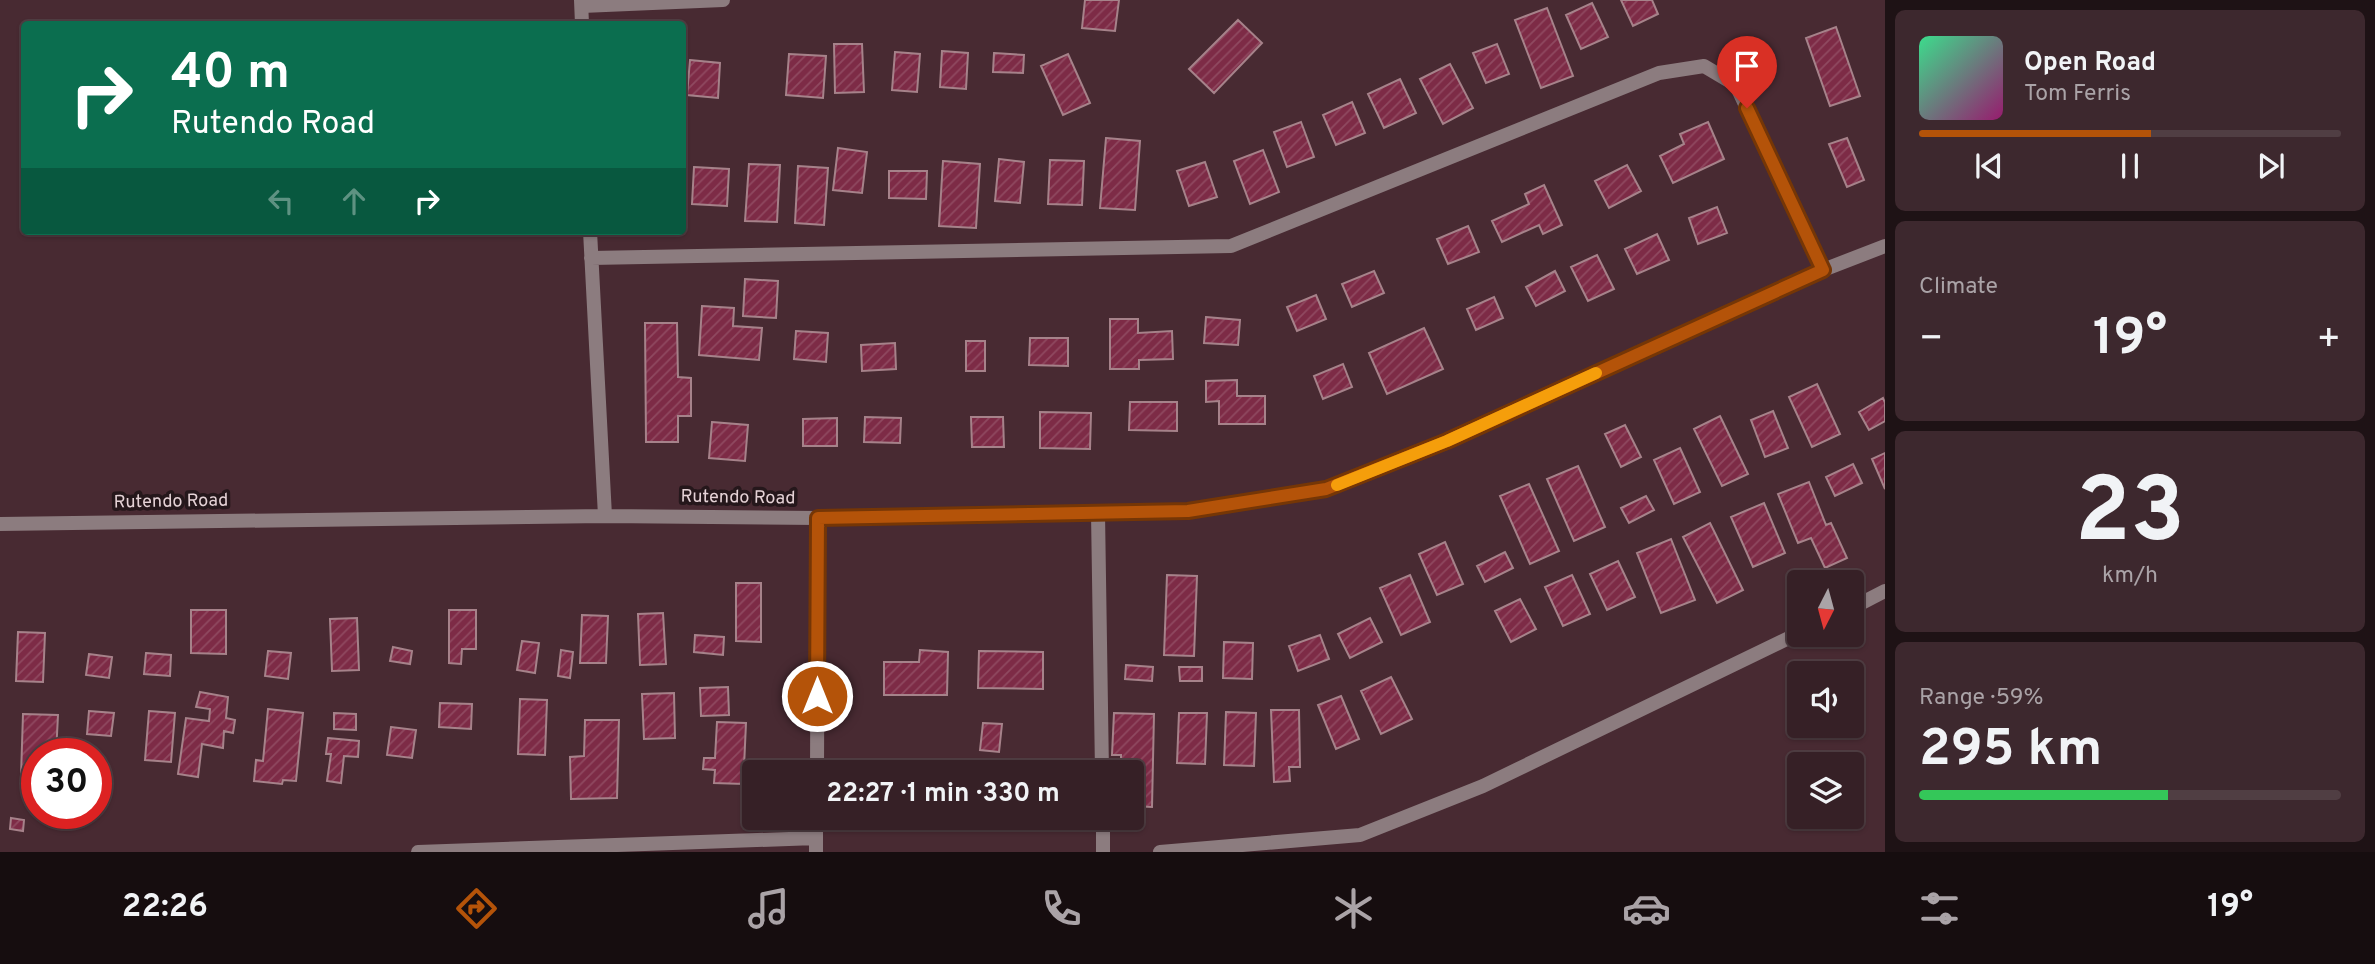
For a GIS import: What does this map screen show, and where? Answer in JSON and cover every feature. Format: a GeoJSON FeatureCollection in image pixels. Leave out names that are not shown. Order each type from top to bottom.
{"type":"FeatureCollection","features":[{"type":"Feature","properties":{"kind":"street"},"geometry":{"type":"LineString","coordinates":[[582,21],[582,3],[723,0]]}},
{"type":"Feature","properties":{"kind":"street"},"geometry":{"type":"LineString","coordinates":[[592,258],[1231,246],[1659,73],[1704,66],[1736,85],[1823,270]]}},
{"type":"Feature","properties":{"kind":"street"},"geometry":{"type":"LineString","coordinates":[[590,235],[605,516]]}},
{"type":"Feature","properties":{"kind":"street","name":"Rutendo Road"},"geometry":{"type":"LineString","coordinates":[[0,524],[605,516],[818,518],[1188,511],[1326,489],[1447,441],[1823,270],[1885,246]]}},
{"type":"Feature","properties":{"kind":"street"},"geometry":{"type":"LineString","coordinates":[[1098,513],[1102,760]]}},
{"type":"Feature","properties":{"kind":"street"},"geometry":{"type":"LineString","coordinates":[[817,760],[818,518]]}},
{"type":"Feature","properties":{"kind":"street"},"geometry":{"type":"LineString","coordinates":[[1864,602],[1885,591]]}},
{"type":"Feature","properties":{"kind":"street"},"geometry":{"type":"LineString","coordinates":[[1160,852],[1360,835],[1483,786],[1787,639]]}},
{"type":"Feature","properties":{"kind":"street"},"geometry":{"type":"LineString","coordinates":[[1103,830],[1103,852]]}},
{"type":"Feature","properties":{"kind":"street"},"geometry":{"type":"LineString","coordinates":[[418,852],[816,845]]}},
{"type":"Feature","properties":{"kind":"building"},"geometry":{"type":"Polygon","coordinates":[[[1085,0],[1119,0],[1115,31],[1082,28],[1085,0]]]}},
{"type":"Feature","properties":{"kind":"building"},"geometry":{"type":"Polygon","coordinates":[[[1621,0],[1652,0],[1658,14],[1633,26],[1621,0]]]}},
{"type":"Feature","properties":{"kind":"building"},"geometry":{"type":"Polygon","coordinates":[[[1592,3],[1608,37],[1581,49],[1566,15],[1592,3]]]}},
{"type":"Feature","properties":{"kind":"building"},"geometry":{"type":"Polygon","coordinates":[[[1547,8],[1573,76],[1541,88],[1515,20],[1547,8]]]}},
{"type":"Feature","properties":{"kind":"building"},"geometry":{"type":"Polygon","coordinates":[[[1238,20],[1262,43],[1214,93],[1189,69],[1238,20]]]}},
{"type":"Feature","properties":{"kind":"building"},"geometry":{"type":"Polygon","coordinates":[[[1836,27],[1860,96],[1830,106],[1806,38],[1836,27]]]}},
{"type":"Feature","properties":{"kind":"building"},"geometry":{"type":"Polygon","coordinates":[[[834,44],[862,44],[864,92],[835,93],[834,44]]]}},
{"type":"Feature","properties":{"kind":"building"},"geometry":{"type":"Polygon","coordinates":[[[1497,44],[1509,74],[1486,83],[1473,53],[1497,44]]]}},
{"type":"Feature","properties":{"kind":"building"},"geometry":{"type":"Polygon","coordinates":[[[942,51],[968,53],[966,89],[940,87],[942,51]]]}},
{"type":"Feature","properties":{"kind":"building"},"geometry":{"type":"Polygon","coordinates":[[[895,52],[920,54],[917,92],[892,90],[895,52]]]}},
{"type":"Feature","properties":{"kind":"building"},"geometry":{"type":"Polygon","coordinates":[[[994,53],[1024,55],[1023,73],[993,72],[994,53]]]}},
{"type":"Feature","properties":{"kind":"building"},"geometry":{"type":"Polygon","coordinates":[[[789,54],[826,56],[823,98],[786,95],[789,54]]]}},
{"type":"Feature","properties":{"kind":"building"},"geometry":{"type":"Polygon","coordinates":[[[1068,54],[1090,103],[1063,115],[1041,66],[1068,54]]]}},
{"type":"Feature","properties":{"kind":"building"},"geometry":{"type":"Polygon","coordinates":[[[690,60],[720,63],[718,98],[687,95],[690,60]]]}},
{"type":"Feature","properties":{"kind":"building"},"geometry":{"type":"Polygon","coordinates":[[[1450,64],[1473,108],[1443,124],[1420,79],[1450,64]]]}},
{"type":"Feature","properties":{"kind":"building"},"geometry":{"type":"Polygon","coordinates":[[[1400,79],[1416,113],[1384,128],[1368,94],[1400,79]]]}},
{"type":"Feature","properties":{"kind":"building"},"geometry":{"type":"Polygon","coordinates":[[[1352,102],[1365,133],[1336,145],[1323,115],[1352,102]]]}},
{"type":"Feature","properties":{"kind":"building"},"geometry":{"type":"Polygon","coordinates":[[[1301,122],[1314,157],[1287,167],[1274,132],[1301,122]]]}},
{"type":"Feature","properties":{"kind":"building"},"geometry":{"type":"Polygon","coordinates":[[[1708,122],[1724,159],[1673,183],[1660,156],[1684,144],[1680,134],[1708,122]]]}},
{"type":"Feature","properties":{"kind":"building"},"geometry":{"type":"Polygon","coordinates":[[[1106,138],[1140,141],[1135,210],[1100,208],[1106,138]]]}},
{"type":"Feature","properties":{"kind":"building"},"geometry":{"type":"Polygon","coordinates":[[[1847,138],[1864,180],[1847,187],[1829,144],[1847,138]]]}},
{"type":"Feature","properties":{"kind":"building"},"geometry":{"type":"Polygon","coordinates":[[[838,148],[867,152],[862,193],[833,190],[838,148]]]}},
{"type":"Feature","properties":{"kind":"building"},"geometry":{"type":"Polygon","coordinates":[[[1263,150],[1279,192],[1250,204],[1234,161],[1263,150]]]}},
{"type":"Feature","properties":{"kind":"building"},"geometry":{"type":"Polygon","coordinates":[[[999,159],[1024,162],[1020,203],[995,201],[999,159]]]}},
{"type":"Feature","properties":{"kind":"building"},"geometry":{"type":"Polygon","coordinates":[[[1050,160],[1084,161],[1082,205],[1048,204],[1050,160]]]}},
{"type":"Feature","properties":{"kind":"building"},"geometry":{"type":"Polygon","coordinates":[[[943,161],[980,164],[976,228],[939,226],[943,161]]]}},
{"type":"Feature","properties":{"kind":"building"},"geometry":{"type":"Polygon","coordinates":[[[1205,162],[1217,197],[1189,206],[1177,171],[1205,162]]]}},
{"type":"Feature","properties":{"kind":"building"},"geometry":{"type":"Polygon","coordinates":[[[749,164],[780,165],[777,222],[745,221],[749,164]]]}},
{"type":"Feature","properties":{"kind":"building"},"geometry":{"type":"Polygon","coordinates":[[[1627,165],[1641,191],[1609,208],[1595,181],[1627,165]]]}},
{"type":"Feature","properties":{"kind":"building"},"geometry":{"type":"Polygon","coordinates":[[[798,166],[828,168],[824,225],[795,223],[798,166]]]}},
{"type":"Feature","properties":{"kind":"building"},"geometry":{"type":"Polygon","coordinates":[[[694,167],[729,169],[727,206],[692,204],[694,167]]]}},
{"type":"Feature","properties":{"kind":"building"},"geometry":{"type":"Polygon","coordinates":[[[889,171],[927,171],[926,199],[889,198],[889,171]]]}},
{"type":"Feature","properties":{"kind":"building"},"geometry":{"type":"Polygon","coordinates":[[[1544,185],[1562,225],[1543,234],[1539,225],[1502,242],[1492,221],[1529,204],[1525,194],[1544,185]]]}},
{"type":"Feature","properties":{"kind":"building"},"geometry":{"type":"Polygon","coordinates":[[[1717,207],[1727,233],[1698,244],[1689,218],[1717,207]]]}},
{"type":"Feature","properties":{"kind":"building"},"geometry":{"type":"Polygon","coordinates":[[[1468,226],[1479,252],[1448,264],[1437,239],[1468,226]]]}},
{"type":"Feature","properties":{"kind":"building"},"geometry":{"type":"Polygon","coordinates":[[[1657,234],[1669,260],[1637,274],[1625,249],[1657,234]]]}},
{"type":"Feature","properties":{"kind":"building"},"geometry":{"type":"Polygon","coordinates":[[[1597,255],[1614,289],[1588,301],[1571,267],[1597,255]]]}},
{"type":"Feature","properties":{"kind":"building"},"geometry":{"type":"Polygon","coordinates":[[[1374,271],[1384,293],[1352,307],[1342,284],[1374,271]]]}},
{"type":"Feature","properties":{"kind":"building"},"geometry":{"type":"Polygon","coordinates":[[[1555,271],[1565,291],[1536,306],[1526,287],[1555,271]]]}},
{"type":"Feature","properties":{"kind":"building"},"geometry":{"type":"Polygon","coordinates":[[[745,279],[778,281],[776,318],[743,316],[745,279]]]}},
{"type":"Feature","properties":{"kind":"building"},"geometry":{"type":"Polygon","coordinates":[[[1316,295],[1326,319],[1297,331],[1287,307],[1316,295]]]}},
{"type":"Feature","properties":{"kind":"building"},"geometry":{"type":"Polygon","coordinates":[[[1494,297],[1503,318],[1476,330],[1467,309],[1494,297]]]}},
{"type":"Feature","properties":{"kind":"building"},"geometry":{"type":"Polygon","coordinates":[[[702,306],[734,308],[733,326],[762,328],[759,360],[699,355],[702,306]]]}},
{"type":"Feature","properties":{"kind":"building"},"geometry":{"type":"Polygon","coordinates":[[[1206,317],[1240,320],[1238,345],[1204,343],[1206,317]]]}},
{"type":"Feature","properties":{"kind":"building"},"geometry":{"type":"Polygon","coordinates":[[[1110,319],[1138,319],[1138,333],[1172,331],[1173,359],[1139,360],[1139,369],[1110,369],[1110,319]]]}},
{"type":"Feature","properties":{"kind":"building"},"geometry":{"type":"Polygon","coordinates":[[[645,323],[677,323],[678,377],[691,378],[691,416],[678,416],[678,442],[646,442],[645,323]]]}},
{"type":"Feature","properties":{"kind":"building"},"geometry":{"type":"Polygon","coordinates":[[[1424,328],[1443,369],[1387,394],[1369,353],[1424,328]]]}},
{"type":"Feature","properties":{"kind":"building"},"geometry":{"type":"Polygon","coordinates":[[[796,331],[828,333],[826,362],[794,359],[796,331]]]}},
{"type":"Feature","properties":{"kind":"building"},"geometry":{"type":"Polygon","coordinates":[[[1030,338],[1068,338],[1068,366],[1029,365],[1030,338]]]}},
{"type":"Feature","properties":{"kind":"building"},"geometry":{"type":"Polygon","coordinates":[[[966,341],[985,341],[985,371],[966,371],[966,341]]]}},
{"type":"Feature","properties":{"kind":"building"},"geometry":{"type":"Polygon","coordinates":[[[895,343],[896,369],[862,371],[861,345],[895,343]]]}},
{"type":"Feature","properties":{"kind":"building"},"geometry":{"type":"Polygon","coordinates":[[[1343,364],[1352,387],[1323,399],[1314,376],[1343,364]]]}},
{"type":"Feature","properties":{"kind":"building"},"geometry":{"type":"Polygon","coordinates":[[[1237,380],[1237,396],[1265,396],[1265,424],[1219,424],[1219,401],[1206,402],[1206,381],[1237,380]]]}},
{"type":"Feature","properties":{"kind":"building"},"geometry":{"type":"Polygon","coordinates":[[[1817,384],[1840,434],[1812,447],[1789,397],[1817,384]]]}},
{"type":"Feature","properties":{"kind":"building"},"geometry":{"type":"Polygon","coordinates":[[[1883,398],[1885,421],[1869,430],[1859,412],[1883,398]]]}},
{"type":"Feature","properties":{"kind":"building"},"geometry":{"type":"Polygon","coordinates":[[[1130,402],[1177,402],[1177,431],[1129,430],[1130,402]]]}},
{"type":"Feature","properties":{"kind":"building"},"geometry":{"type":"Polygon","coordinates":[[[1773,411],[1788,448],[1765,457],[1751,420],[1773,411]]]}},
{"type":"Feature","properties":{"kind":"building"},"geometry":{"type":"Polygon","coordinates":[[[1040,412],[1091,413],[1090,449],[1040,448],[1040,412]]]}},
{"type":"Feature","properties":{"kind":"building"},"geometry":{"type":"Polygon","coordinates":[[[1720,416],[1748,474],[1722,486],[1694,429],[1720,416]]]}},
{"type":"Feature","properties":{"kind":"building"},"geometry":{"type":"Polygon","coordinates":[[[865,417],[901,418],[900,443],[864,442],[865,417]]]}},
{"type":"Feature","properties":{"kind":"building"},"geometry":{"type":"Polygon","coordinates":[[[971,417],[1003,417],[1004,447],[972,447],[971,417]]]}},
{"type":"Feature","properties":{"kind":"building"},"geometry":{"type":"Polygon","coordinates":[[[837,418],[837,446],[803,446],[803,419],[837,418]]]}},
{"type":"Feature","properties":{"kind":"building"},"geometry":{"type":"Polygon","coordinates":[[[712,422],[748,425],[745,461],[709,458],[712,422]]]}},
{"type":"Feature","properties":{"kind":"building"},"geometry":{"type":"Polygon","coordinates":[[[1625,425],[1641,457],[1621,467],[1605,434],[1625,425]]]}},
{"type":"Feature","properties":{"kind":"building"},"geometry":{"type":"Polygon","coordinates":[[[1680,448],[1700,492],[1674,504],[1654,460],[1680,448]]]}},
{"type":"Feature","properties":{"kind":"building"},"geometry":{"type":"Polygon","coordinates":[[[1885,453],[1885,489],[1872,459],[1885,453]]]}},
{"type":"Feature","properties":{"kind":"building"},"geometry":{"type":"Polygon","coordinates":[[[1853,464],[1862,483],[1835,496],[1826,477],[1853,464]]]}},
{"type":"Feature","properties":{"kind":"building"},"geometry":{"type":"Polygon","coordinates":[[[1578,466],[1605,527],[1574,541],[1547,479],[1578,466]]]}},
{"type":"Feature","properties":{"kind":"building"},"geometry":{"type":"Polygon","coordinates":[[[1809,482],[1826,525],[1831,523],[1847,558],[1825,568],[1811,538],[1798,543],[1778,494],[1809,482]]]}},
{"type":"Feature","properties":{"kind":"building"},"geometry":{"type":"Polygon","coordinates":[[[1529,484],[1559,551],[1530,564],[1500,496],[1529,484]]]}},
{"type":"Feature","properties":{"kind":"building"},"geometry":{"type":"Polygon","coordinates":[[[1646,496],[1654,510],[1629,523],[1621,508],[1646,496]]]}},
{"type":"Feature","properties":{"kind":"building"},"geometry":{"type":"Polygon","coordinates":[[[1764,503],[1785,553],[1753,567],[1731,517],[1764,503]]]}},
{"type":"Feature","properties":{"kind":"building"},"geometry":{"type":"Polygon","coordinates":[[[1710,523],[1743,590],[1717,603],[1683,537],[1710,523]]]}},
{"type":"Feature","properties":{"kind":"building"},"geometry":{"type":"Polygon","coordinates":[[[1671,539],[1695,600],[1661,613],[1637,553],[1671,539]]]}},
{"type":"Feature","properties":{"kind":"building"},"geometry":{"type":"Polygon","coordinates":[[[1445,542],[1463,584],[1437,595],[1419,554],[1445,542]]]}},
{"type":"Feature","properties":{"kind":"building"},"geometry":{"type":"Polygon","coordinates":[[[1505,552],[1513,568],[1485,582],[1477,566],[1505,552]]]}},
{"type":"Feature","properties":{"kind":"building"},"geometry":{"type":"Polygon","coordinates":[[[1618,561],[1635,597],[1607,610],[1590,574],[1618,561]]]}},
{"type":"Feature","properties":{"kind":"building"},"geometry":{"type":"Polygon","coordinates":[[[1167,575],[1197,576],[1194,656],[1164,655],[1167,575]]]}},
{"type":"Feature","properties":{"kind":"building"},"geometry":{"type":"Polygon","coordinates":[[[1410,575],[1430,622],[1401,635],[1380,588],[1410,575]]]}},
{"type":"Feature","properties":{"kind":"building"},"geometry":{"type":"Polygon","coordinates":[[[1572,575],[1590,614],[1563,626],[1545,587],[1572,575]]]}},
{"type":"Feature","properties":{"kind":"building"},"geometry":{"type":"Polygon","coordinates":[[[736,583],[761,583],[761,642],[736,641],[736,583]]]}},
{"type":"Feature","properties":{"kind":"building"},"geometry":{"type":"Polygon","coordinates":[[[1520,599],[1536,629],[1511,642],[1495,611],[1520,599]]]}},
{"type":"Feature","properties":{"kind":"building"},"geometry":{"type":"Polygon","coordinates":[[[191,610],[226,610],[226,654],[191,653],[191,610]]]}},
{"type":"Feature","properties":{"kind":"building"},"geometry":{"type":"Polygon","coordinates":[[[449,610],[476,610],[476,649],[462,649],[461,664],[449,663],[449,610]]]}},
{"type":"Feature","properties":{"kind":"building"},"geometry":{"type":"Polygon","coordinates":[[[663,613],[666,664],[640,665],[638,614],[663,613]]]}},
{"type":"Feature","properties":{"kind":"building"},"geometry":{"type":"Polygon","coordinates":[[[582,615],[608,616],[606,663],[580,663],[582,615]]]}},
{"type":"Feature","properties":{"kind":"building"},"geometry":{"type":"Polygon","coordinates":[[[357,618],[359,670],[332,671],[330,619],[357,618]]]}},
{"type":"Feature","properties":{"kind":"building"},"geometry":{"type":"Polygon","coordinates":[[[1370,618],[1382,642],[1350,658],[1338,634],[1370,618]]]}},
{"type":"Feature","properties":{"kind":"building"},"geometry":{"type":"Polygon","coordinates":[[[18,632],[45,633],[43,682],[16,681],[18,632]]]}},
{"type":"Feature","properties":{"kind":"building"},"geometry":{"type":"Polygon","coordinates":[[[695,635],[724,637],[723,655],[694,652],[695,635]]]}},
{"type":"Feature","properties":{"kind":"building"},"geometry":{"type":"Polygon","coordinates":[[[1320,635],[1329,659],[1298,671],[1289,646],[1320,635]]]}},
{"type":"Feature","properties":{"kind":"building"},"geometry":{"type":"Polygon","coordinates":[[[522,641],[539,643],[535,673],[517,670],[522,641]]]}},
{"type":"Feature","properties":{"kind":"building"},"geometry":{"type":"Polygon","coordinates":[[[1224,642],[1253,643],[1252,679],[1223,678],[1224,642]]]}},
{"type":"Feature","properties":{"kind":"building"},"geometry":{"type":"Polygon","coordinates":[[[393,647],[412,651],[410,664],[390,661],[393,647]]]}},
{"type":"Feature","properties":{"kind":"building"},"geometry":{"type":"Polygon","coordinates":[[[561,650],[573,652],[570,678],[558,676],[561,650]]]}},
{"type":"Feature","properties":{"kind":"building"},"geometry":{"type":"Polygon","coordinates":[[[920,650],[948,652],[947,695],[884,695],[884,662],[919,662],[920,650]]]}},
{"type":"Feature","properties":{"kind":"building"},"geometry":{"type":"Polygon","coordinates":[[[268,651],[291,653],[288,679],[265,676],[268,651]]]}},
{"type":"Feature","properties":{"kind":"building"},"geometry":{"type":"Polygon","coordinates":[[[979,651],[1043,652],[1043,689],[978,688],[979,651]]]}},
{"type":"Feature","properties":{"kind":"building"},"geometry":{"type":"Polygon","coordinates":[[[146,653],[171,655],[170,676],[144,674],[146,653]]]}},
{"type":"Feature","properties":{"kind":"building"},"geometry":{"type":"Polygon","coordinates":[[[89,654],[112,657],[109,678],[86,675],[89,654]]]}},
{"type":"Feature","properties":{"kind":"building"},"geometry":{"type":"Polygon","coordinates":[[[1126,665],[1153,667],[1152,681],[1125,679],[1126,665]]]}},
{"type":"Feature","properties":{"kind":"building"},"geometry":{"type":"Polygon","coordinates":[[[1179,667],[1202,667],[1202,681],[1180,681],[1179,667]]]}},
{"type":"Feature","properties":{"kind":"building"},"geometry":{"type":"Polygon","coordinates":[[[1391,677],[1412,719],[1381,734],[1361,691],[1391,677]]]}},
{"type":"Feature","properties":{"kind":"building"},"geometry":{"type":"Polygon","coordinates":[[[728,687],[729,715],[701,716],[700,688],[728,687]]]}},
{"type":"Feature","properties":{"kind":"building"},"geometry":{"type":"Polygon","coordinates":[[[200,692],[228,697],[226,718],[235,720],[233,733],[224,731],[223,748],[202,744],[198,777],[178,774],[186,718],[209,721],[210,709],[196,707],[200,692]]]}},
{"type":"Feature","properties":{"kind":"building"},"geometry":{"type":"Polygon","coordinates":[[[674,693],[675,738],[644,739],[642,694],[674,693]]]}},
{"type":"Feature","properties":{"kind":"building"},"geometry":{"type":"Polygon","coordinates":[[[1341,696],[1359,739],[1336,749],[1318,705],[1341,696]]]}},
{"type":"Feature","properties":{"kind":"building"},"geometry":{"type":"Polygon","coordinates":[[[520,699],[547,700],[545,755],[518,754],[520,699]]]}},
{"type":"Feature","properties":{"kind":"building"},"geometry":{"type":"Polygon","coordinates":[[[440,703],[472,704],[471,729],[439,727],[440,703]]]}},
{"type":"Feature","properties":{"kind":"building"},"geometry":{"type":"Polygon","coordinates":[[[268,709],[303,713],[296,781],[283,780],[282,784],[254,781],[256,760],[263,761],[268,709]]]}},
{"type":"Feature","properties":{"kind":"building"},"geometry":{"type":"Polygon","coordinates":[[[1271,710],[1299,710],[1300,767],[1289,767],[1290,781],[1274,782],[1271,710]]]}},
{"type":"Feature","properties":{"kind":"building"},"geometry":{"type":"Polygon","coordinates":[[[89,711],[114,713],[111,736],[87,734],[89,711]]]}},
{"type":"Feature","properties":{"kind":"building"},"geometry":{"type":"Polygon","coordinates":[[[149,711],[175,713],[171,762],[145,760],[149,711]]]}},
{"type":"Feature","properties":{"kind":"building"},"geometry":{"type":"Polygon","coordinates":[[[1226,712],[1256,713],[1254,766],[1224,765],[1226,712]]]}},
{"type":"Feature","properties":{"kind":"building"},"geometry":{"type":"Polygon","coordinates":[[[334,713],[356,714],[356,730],[334,729],[334,713]]]}},
{"type":"Feature","properties":{"kind":"building"},"geometry":{"type":"Polygon","coordinates":[[[1114,713],[1154,714],[1152,807],[1144,807],[1144,760],[1121,760],[1121,755],[1112,755],[1114,713]]]}},
{"type":"Feature","properties":{"kind":"building"},"geometry":{"type":"Polygon","coordinates":[[[1179,713],[1207,713],[1205,764],[1177,763],[1179,713]]]}},
{"type":"Feature","properties":{"kind":"building"},"geometry":{"type":"Polygon","coordinates":[[[23,714],[58,715],[57,738],[22,738],[23,714]]]}},
{"type":"Feature","properties":{"kind":"building"},"geometry":{"type":"Polygon","coordinates":[[[585,720],[619,720],[617,798],[571,799],[570,757],[584,756],[585,720]]]}},
{"type":"Feature","properties":{"kind":"building"},"geometry":{"type":"Polygon","coordinates":[[[717,722],[746,723],[742,784],[714,783],[715,770],[703,769],[704,758],[715,758],[717,722]]]}},
{"type":"Feature","properties":{"kind":"building"},"geometry":{"type":"Polygon","coordinates":[[[983,723],[1002,724],[999,752],[980,750],[983,723]]]}},
{"type":"Feature","properties":{"kind":"building"},"geometry":{"type":"Polygon","coordinates":[[[391,727],[416,730],[412,758],[387,755],[391,727]]]}},
{"type":"Feature","properties":{"kind":"building"},"geometry":{"type":"Polygon","coordinates":[[[328,738],[359,741],[358,757],[344,756],[341,783],[327,781],[331,754],[326,754],[328,738]]]}},
{"type":"Feature","properties":{"kind":"building"},"geometry":{"type":"Polygon","coordinates":[[[11,818],[21,820],[23,831],[10,829],[11,818]]]}},
{"type":"Feature","properties":{"kind":"slow traffic"},"geometry":{"type":"LineString","coordinates":[[1337,485],[1447,441],[1596,373]]}},
{"type":"Feature","properties":{"kind":"route"},"geometry":{"type":"LineString","coordinates":[[817,696],[818,518],[1188,511],[1326,489],[1447,441],[1823,270],[1747,108]]}}]}
